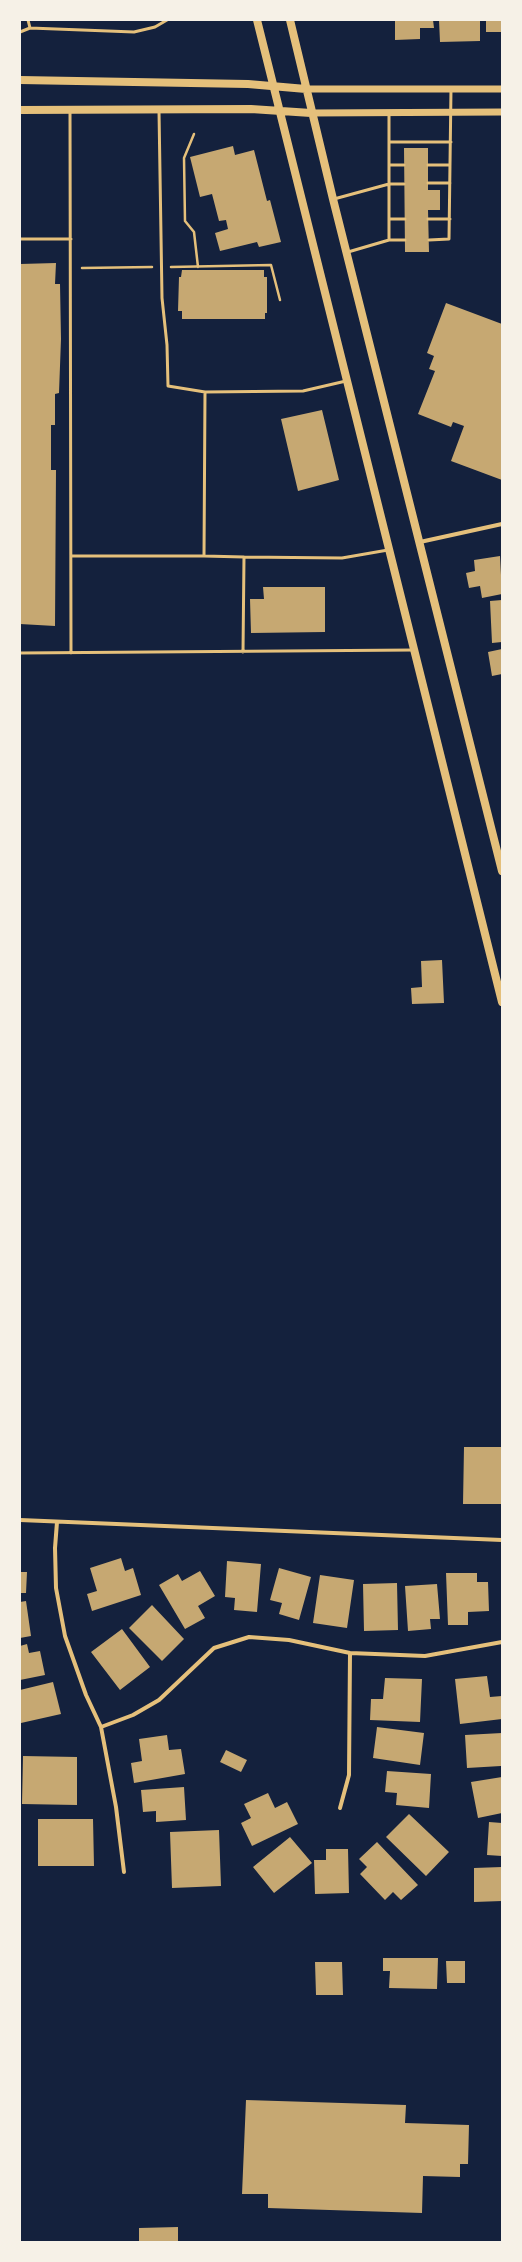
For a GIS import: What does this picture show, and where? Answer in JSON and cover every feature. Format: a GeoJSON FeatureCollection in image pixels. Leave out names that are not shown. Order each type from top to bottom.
{"type":"FeatureCollection","features":[{"type":"Feature","properties":{"kind":"main road"},"geometry":{"type":"LineString","coordinates":[[257,20],[502,1002]]}},
{"type":"Feature","properties":{"kind":"main road"},"geometry":{"type":"LineString","coordinates":[[290,20],[311,113],[502,871]]}},
{"type":"Feature","properties":{"kind":"main road"},"geometry":{"type":"LineString","coordinates":[[20,80],[274,85],[306,89]]}},
{"type":"Feature","properties":{"kind":"main road"},"geometry":{"type":"LineString","coordinates":[[20,110],[280,110],[311,113]]}},
{"type":"Feature","properties":{"kind":"street"},"geometry":{"type":"LineString","coordinates":[[306,89],[502,89]]}},
{"type":"Feature","properties":{"kind":"street"},"geometry":{"type":"LineString","coordinates":[[311,113],[502,112]]}},
{"type":"Feature","properties":{"kind":"street"},"geometry":{"type":"LineString","coordinates":[[420,542],[502,524]]}},
{"type":"Feature","properties":{"kind":"street"},"geometry":{"type":"LineString","coordinates":[[20,1520],[502,1540]]}},
{"type":"Feature","properties":{"kind":"street"},"geometry":{"type":"LineString","coordinates":[[57,1522],[55,1548],[56,1588],[65,1636],[86,1695],[101,1727],[116,1807],[124,1872]]}},
{"type":"Feature","properties":{"kind":"street"},"geometry":{"type":"LineString","coordinates":[[101,1727],[133,1715],[159,1700],[214,1648],[249,1637],[289,1640],[350,1654],[425,1656],[502,1642]]}},
{"type":"Feature","properties":{"kind":"street"},"geometry":{"type":"LineString","coordinates":[[340,1808],[349,1775],[350,1654]]}},
{"type":"Feature","properties":{"kind":"lane"},"geometry":{"type":"LineString","coordinates":[[28,20],[30,28]]}},
{"type":"Feature","properties":{"kind":"lane"},"geometry":{"type":"LineString","coordinates":[[20,32],[30,28],[134,32],[155,28],[167,20]]}},
{"type":"Feature","properties":{"kind":"lane"},"geometry":{"type":"LineString","coordinates":[[429,240],[449,239],[451,89]]}},
{"type":"Feature","properties":{"kind":"lane"},"geometry":{"type":"LineString","coordinates":[[70,111],[71,653]]}},
{"type":"Feature","properties":{"kind":"lane"},"geometry":{"type":"LineString","coordinates":[[159,111],[162,298],[167,345],[168,386],[205,392],[303,391],[348,381]]}},
{"type":"Feature","properties":{"kind":"lane"},"geometry":{"type":"LineString","coordinates":[[389,113],[390,240]]}},
{"type":"Feature","properties":{"kind":"lane"},"geometry":{"type":"LineString","coordinates":[[390,142],[450,142]]}},
{"type":"Feature","properties":{"kind":"lane"},"geometry":{"type":"LineString","coordinates":[[389,165],[404,165]]}},
{"type":"Feature","properties":{"kind":"lane"},"geometry":{"type":"LineString","coordinates":[[428,165],[450,165]]}},
{"type":"Feature","properties":{"kind":"lane"},"geometry":{"type":"LineString","coordinates":[[428,183],[450,183]]}},
{"type":"Feature","properties":{"kind":"lane"},"geometry":{"type":"LineString","coordinates":[[333,199],[389,184],[404,184]]}},
{"type":"Feature","properties":{"kind":"lane"},"geometry":{"type":"LineString","coordinates":[[428,219],[450,218]]}},
{"type":"Feature","properties":{"kind":"lane"},"geometry":{"type":"LineString","coordinates":[[389,219],[405,219]]}},
{"type":"Feature","properties":{"kind":"lane"},"geometry":{"type":"LineString","coordinates":[[20,238],[71,239]]}},
{"type":"Feature","properties":{"kind":"lane"},"geometry":{"type":"LineString","coordinates":[[346,252],[390,240],[405,240]]}},
{"type":"Feature","properties":{"kind":"lane"},"geometry":{"type":"LineString","coordinates":[[204,556],[205,392]]}},
{"type":"Feature","properties":{"kind":"lane"},"geometry":{"type":"LineString","coordinates":[[71,556],[342,558],[390,550]]}},
{"type":"Feature","properties":{"kind":"lane"},"geometry":{"type":"LineString","coordinates":[[243,652],[244,557]]}},
{"type":"Feature","properties":{"kind":"lane"},"geometry":{"type":"LineString","coordinates":[[20,653],[415,650]]}},
{"type":"Feature","properties":{"kind":"path"},"geometry":{"type":"LineString","coordinates":[[194,134],[184,158],[185,221],[194,232],[198,267]]}},
{"type":"Feature","properties":{"kind":"path"},"geometry":{"type":"LineString","coordinates":[[171,267],[271,265],[280,300]]}},
{"type":"Feature","properties":{"kind":"path"},"geometry":{"type":"LineString","coordinates":[[82,268],[152,268]]}},
{"type":"Feature","properties":{"kind":"building"},"geometry":{"type":"Polygon","coordinates":[[[395,20],[433,20],[434,28],[420,28],[420,39],[395,40],[395,20]]]}},
{"type":"Feature","properties":{"kind":"building"},"geometry":{"type":"Polygon","coordinates":[[[439,20],[480,20],[480,41],[440,42],[439,20]]]}},
{"type":"Feature","properties":{"kind":"building"},"geometry":{"type":"Polygon","coordinates":[[[486,20],[502,20],[502,32],[486,32],[486,20]]]}},
{"type":"Feature","properties":{"kind":"building"},"geometry":{"type":"Polygon","coordinates":[[[233,146],[235,155],[254,150],[267,201],[270,200],[281,242],[259,247],[257,242],[220,251],[215,233],[228,229],[226,220],[219,221],[212,194],[200,197],[190,157],[233,146]]]}},
{"type":"Feature","properties":{"kind":"building"},"geometry":{"type":"Polygon","coordinates":[[[404,148],[428,148],[428,190],[440,190],[440,210],[428,210],[429,252],[405,252],[404,148]]]}},
{"type":"Feature","properties":{"kind":"building"},"geometry":{"type":"Polygon","coordinates":[[[56,263],[55,284],[60,284],[61,339],[59,393],[55,394],[55,425],[51,425],[51,470],[56,470],[55,626],[20,624],[20,264],[56,263]]]}},
{"type":"Feature","properties":{"kind":"building"},"geometry":{"type":"Polygon","coordinates":[[[182,270],[264,270],[264,277],[267,277],[267,313],[265,313],[265,319],[182,319],[182,311],[178,311],[179,277],[181,277],[182,270]]]}},
{"type":"Feature","properties":{"kind":"building"},"geometry":{"type":"Polygon","coordinates":[[[446,303],[502,324],[502,480],[451,461],[464,426],[453,422],[451,427],[418,414],[435,371],[429,369],[434,356],[427,353],[446,303]]]}},
{"type":"Feature","properties":{"kind":"building"},"geometry":{"type":"Polygon","coordinates":[[[322,410],[339,480],[298,491],[281,419],[322,410]]]}},
{"type":"Feature","properties":{"kind":"building"},"geometry":{"type":"Polygon","coordinates":[[[500,556],[502,594],[482,598],[480,586],[469,588],[466,573],[475,571],[474,560],[500,556]]]}},
{"type":"Feature","properties":{"kind":"building"},"geometry":{"type":"Polygon","coordinates":[[[263,587],[325,587],[325,632],[251,633],[250,599],[264,599],[263,587]]]}},
{"type":"Feature","properties":{"kind":"building"},"geometry":{"type":"Polygon","coordinates":[[[502,600],[502,642],[492,643],[490,601],[502,600]]]}},
{"type":"Feature","properties":{"kind":"building"},"geometry":{"type":"Polygon","coordinates":[[[502,649],[502,674],[492,676],[488,652],[502,649]]]}},
{"type":"Feature","properties":{"kind":"building"},"geometry":{"type":"Polygon","coordinates":[[[442,960],[444,1003],[412,1004],[411,988],[422,987],[421,961],[442,960]]]}},
{"type":"Feature","properties":{"kind":"building"},"geometry":{"type":"Polygon","coordinates":[[[464,1447],[502,1447],[502,1504],[463,1504],[464,1447]]]}},
{"type":"Feature","properties":{"kind":"building"},"geometry":{"type":"Polygon","coordinates":[[[121,1558],[125,1571],[133,1568],[141,1595],[92,1611],[87,1594],[97,1591],[90,1568],[121,1558]]]}},
{"type":"Feature","properties":{"kind":"building"},"geometry":{"type":"Polygon","coordinates":[[[227,1561],[261,1564],[257,1612],[234,1610],[235,1598],[225,1597],[227,1561]]]}},
{"type":"Feature","properties":{"kind":"building"},"geometry":{"type":"Polygon","coordinates":[[[279,1568],[311,1577],[299,1620],[279,1614],[282,1603],[270,1600],[279,1568]]]}},
{"type":"Feature","properties":{"kind":"building"},"geometry":{"type":"Polygon","coordinates":[[[200,1571],[215,1596],[198,1606],[205,1618],[185,1629],[159,1585],[178,1574],[182,1581],[200,1571]]]}},
{"type":"Feature","properties":{"kind":"building"},"geometry":{"type":"Polygon","coordinates":[[[20,1572],[27,1572],[26,1593],[20,1593],[20,1572]]]}},
{"type":"Feature","properties":{"kind":"building"},"geometry":{"type":"Polygon","coordinates":[[[446,1573],[477,1573],[477,1582],[488,1582],[489,1611],[468,1612],[468,1625],[448,1625],[446,1573]]]}},
{"type":"Feature","properties":{"kind":"building"},"geometry":{"type":"Polygon","coordinates":[[[320,1575],[354,1580],[347,1628],[313,1623],[320,1575]]]}},
{"type":"Feature","properties":{"kind":"building"},"geometry":{"type":"Polygon","coordinates":[[[397,1583],[398,1630],[364,1631],[363,1584],[397,1583]]]}},
{"type":"Feature","properties":{"kind":"building"},"geometry":{"type":"Polygon","coordinates":[[[437,1584],[440,1619],[430,1619],[431,1629],[408,1631],[405,1586],[437,1584]]]}},
{"type":"Feature","properties":{"kind":"building"},"geometry":{"type":"Polygon","coordinates":[[[26,1601],[31,1636],[20,1638],[20,1602],[26,1601]]]}},
{"type":"Feature","properties":{"kind":"building"},"geometry":{"type":"Polygon","coordinates":[[[152,1605],[184,1639],[162,1661],[129,1628],[152,1605]]]}},
{"type":"Feature","properties":{"kind":"building"},"geometry":{"type":"Polygon","coordinates":[[[122,1629],[150,1667],[120,1690],[91,1652],[122,1629]]]}},
{"type":"Feature","properties":{"kind":"building"},"geometry":{"type":"Polygon","coordinates":[[[27,1644],[29,1653],[40,1651],[45,1675],[20,1680],[20,1646],[27,1644]]]}},
{"type":"Feature","properties":{"kind":"building"},"geometry":{"type":"Polygon","coordinates":[[[487,1676],[490,1697],[502,1696],[502,1719],[460,1724],[455,1679],[487,1676]]]}},
{"type":"Feature","properties":{"kind":"building"},"geometry":{"type":"Polygon","coordinates":[[[385,1678],[422,1679],[420,1722],[370,1720],[371,1699],[383,1699],[385,1678]]]}},
{"type":"Feature","properties":{"kind":"building"},"geometry":{"type":"Polygon","coordinates":[[[53,1682],[61,1714],[21,1723],[20,1690],[53,1682]]]}},
{"type":"Feature","properties":{"kind":"building"},"geometry":{"type":"Polygon","coordinates":[[[377,1727],[424,1733],[420,1765],[373,1758],[377,1727]]]}},
{"type":"Feature","properties":{"kind":"building"},"geometry":{"type":"Polygon","coordinates":[[[502,1733],[501,1766],[467,1768],[465,1735],[502,1733]]]}},
{"type":"Feature","properties":{"kind":"building"},"geometry":{"type":"Polygon","coordinates":[[[167,1735],[169,1750],[181,1749],[185,1774],[134,1783],[131,1763],[142,1761],[139,1739],[167,1735]]]}},
{"type":"Feature","properties":{"kind":"building"},"geometry":{"type":"Polygon","coordinates":[[[226,1750],[247,1760],[241,1772],[220,1762],[226,1750]]]}},
{"type":"Feature","properties":{"kind":"building"},"geometry":{"type":"Polygon","coordinates":[[[23,1756],[77,1757],[77,1805],[22,1804],[23,1756]]]}},
{"type":"Feature","properties":{"kind":"building"},"geometry":{"type":"Polygon","coordinates":[[[387,1771],[431,1774],[429,1808],[396,1805],[397,1793],[385,1792],[387,1771]]]}},
{"type":"Feature","properties":{"kind":"building"},"geometry":{"type":"Polygon","coordinates":[[[502,1777],[502,1813],[478,1818],[471,1782],[502,1777]]]}},
{"type":"Feature","properties":{"kind":"building"},"geometry":{"type":"Polygon","coordinates":[[[184,1787],[186,1820],[156,1822],[156,1811],[143,1812],[141,1790],[184,1787]]]}},
{"type":"Feature","properties":{"kind":"building"},"geometry":{"type":"Polygon","coordinates":[[[268,1793],[275,1808],[287,1802],[298,1824],[252,1846],[241,1823],[251,1818],[244,1804],[268,1793]]]}},
{"type":"Feature","properties":{"kind":"building"},"geometry":{"type":"Polygon","coordinates":[[[409,1814],[449,1852],[426,1876],[386,1837],[409,1814]]]}},
{"type":"Feature","properties":{"kind":"building"},"geometry":{"type":"Polygon","coordinates":[[[38,1819],[93,1819],[94,1866],[38,1866],[38,1819]]]}},
{"type":"Feature","properties":{"kind":"building"},"geometry":{"type":"Polygon","coordinates":[[[489,1822],[502,1823],[502,1856],[487,1855],[489,1822]]]}},
{"type":"Feature","properties":{"kind":"building"},"geometry":{"type":"Polygon","coordinates":[[[219,1830],[221,1886],[172,1888],[170,1832],[219,1830]]]}},
{"type":"Feature","properties":{"kind":"building"},"geometry":{"type":"Polygon","coordinates":[[[290,1837],[312,1863],[274,1893],[253,1867],[290,1837]]]}},
{"type":"Feature","properties":{"kind":"building"},"geometry":{"type":"Polygon","coordinates":[[[377,1842],[418,1885],[401,1900],[393,1892],[385,1900],[360,1874],[367,1867],[359,1859],[377,1842]]]}},
{"type":"Feature","properties":{"kind":"building"},"geometry":{"type":"Polygon","coordinates":[[[326,1849],[348,1849],[349,1893],[315,1894],[314,1860],[326,1860],[326,1849]]]}},
{"type":"Feature","properties":{"kind":"building"},"geometry":{"type":"Polygon","coordinates":[[[502,1867],[502,1901],[474,1902],[474,1868],[502,1867]]]}},
{"type":"Feature","properties":{"kind":"building"},"geometry":{"type":"Polygon","coordinates":[[[383,1958],[438,1958],[437,1989],[389,1988],[390,1971],[383,1971],[383,1958]]]}},
{"type":"Feature","properties":{"kind":"building"},"geometry":{"type":"Polygon","coordinates":[[[446,1961],[465,1961],[465,1983],[447,1983],[446,1961]]]}},
{"type":"Feature","properties":{"kind":"building"},"geometry":{"type":"Polygon","coordinates":[[[315,1962],[342,1962],[343,1995],[316,1995],[315,1962]]]}},
{"type":"Feature","properties":{"kind":"building"},"geometry":{"type":"Polygon","coordinates":[[[246,2100],[406,2105],[405,2123],[469,2125],[468,2164],[460,2164],[460,2177],[423,2176],[422,2213],[268,2208],[268,2194],[242,2194],[246,2100]]]}},
{"type":"Feature","properties":{"kind":"building"},"geometry":{"type":"Polygon","coordinates":[[[178,2227],[178,2242],[139,2242],[139,2228],[178,2227]]]}}]}
